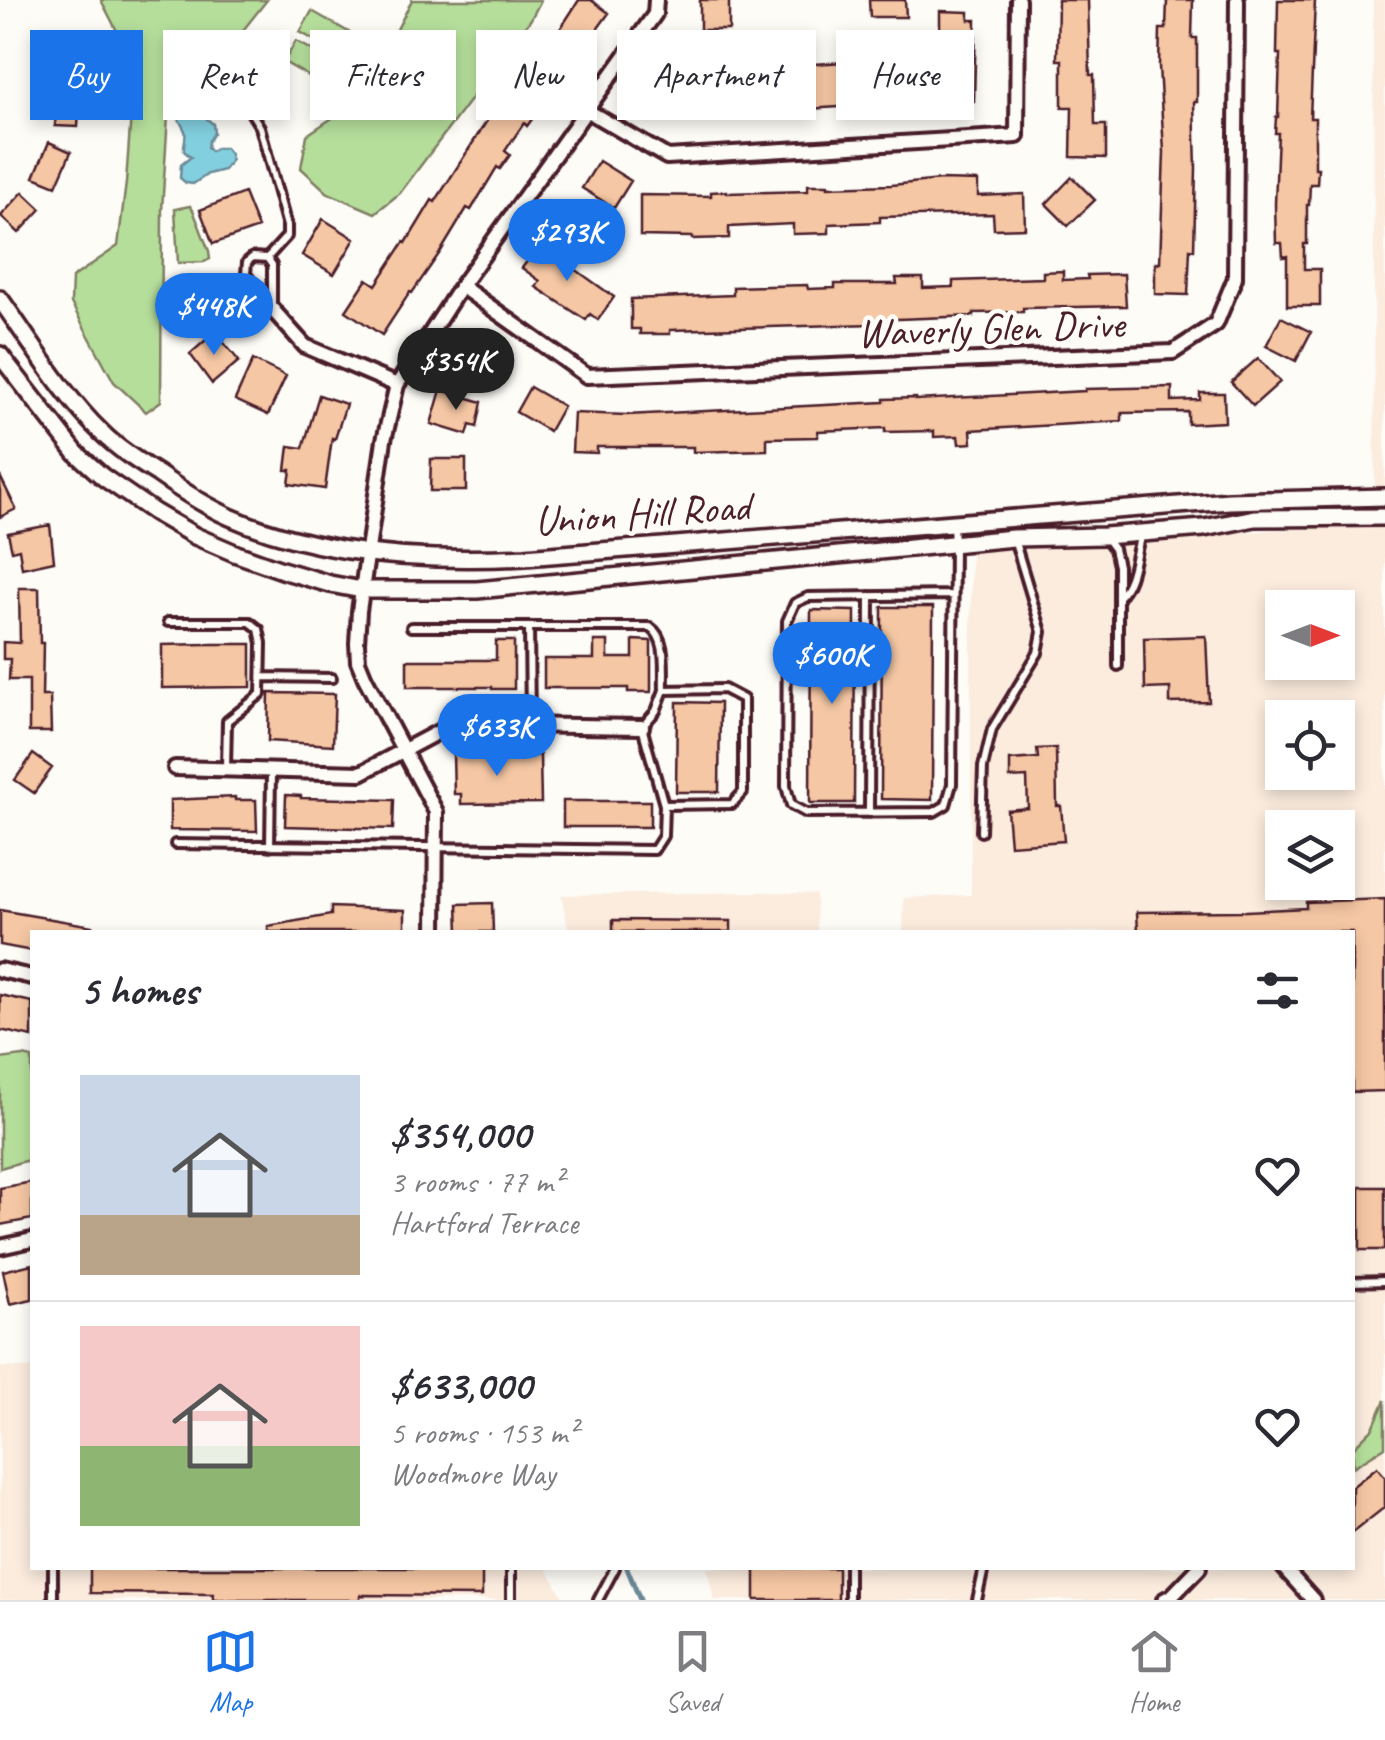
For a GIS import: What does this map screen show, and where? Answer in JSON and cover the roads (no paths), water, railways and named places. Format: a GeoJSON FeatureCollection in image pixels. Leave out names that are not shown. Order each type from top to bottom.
{"type":"FeatureCollection","features":[{"type":"Feature","properties":{"kind":"street"},"geometry":{"type":"LineString","coordinates":[[597,95],[655,14],[656,0]]}},
{"type":"Feature","properties":{"kind":"street"},"geometry":{"type":"LineString","coordinates":[[597,116],[667,157],[1017,136],[1018,0]]}},
{"type":"Feature","properties":{"kind":"street","name":"Waverly Glen Drive"},"geometry":{"type":"LineString","coordinates":[[461,286],[587,376],[1173,352],[1216,324],[1235,278],[1237,0]]}},
{"type":"Feature","properties":{"kind":"street"},"geometry":{"type":"LineString","coordinates":[[435,930],[436,812],[358,662],[362,590],[384,440],[397,385],[461,286],[579,120]]}},
{"type":"Feature","properties":{"kind":"street","name":"Union Hill Road"},"geometry":{"type":"LineString","coordinates":[[0,299],[78,406],[102,434],[130,456],[228,516],[270,532],[367,552],[476,560],[1230,501],[1385,497]]}},
{"type":"Feature","properties":{"kind":"street"},"geometry":{"type":"LineString","coordinates":[[272,309],[306,346],[397,385]]}},
{"type":"Feature","properties":{"kind":"street","name":"Union Hill Road"},"geometry":{"type":"LineString","coordinates":[[0,355],[76,453],[154,512],[237,554],[330,584],[362,590],[476,590],[1013,538],[1204,528],[1255,518],[1385,518]]}},
{"type":"Feature","properties":{"kind":"street"},"geometry":{"type":"LineString","coordinates":[[175,768],[361,773],[452,724],[642,726]]}},
{"type":"Feature","properties":{"kind":"street"},"geometry":{"type":"LineString","coordinates":[[0,970],[30,977]]}},
{"type":"Feature","properties":{"kind":"street"},"geometry":{"type":"LineString","coordinates":[[0,1247],[30,1240]]}},
{"type":"Feature","properties":{"kind":"street"},"geometry":{"type":"LineString","coordinates":[[1164,1600],[1197,1570]]}},
{"type":"Feature","properties":{"kind":"street"},"geometry":{"type":"LineString","coordinates":[[1286,1570],[1313,1600]]}},
{"type":"Feature","properties":{"kind":"lane"},"geometry":{"type":"LineString","coordinates":[[255,120],[287,226],[287,236],[267,258]]}},
{"type":"Feature","properties":{"kind":"lane"},"geometry":{"type":"LineString","coordinates":[[267,258],[253,257],[246,262],[246,274],[272,309]]}},
{"type":"Feature","properties":{"kind":"lane"},"geometry":{"type":"LineString","coordinates":[[267,258],[272,265],[272,309]]}},
{"type":"Feature","properties":{"kind":"lane"},"geometry":{"type":"LineString","coordinates":[[953,523],[954,544],[952,784],[946,805],[934,812],[869,813],[806,813],[791,805],[786,786],[788,621],[795,603],[808,597],[953,594]]}},
{"type":"Feature","properties":{"kind":"lane"},"geometry":{"type":"LineString","coordinates":[[1117,597],[1130,578],[1141,533]]}},
{"type":"Feature","properties":{"kind":"lane"},"geometry":{"type":"LineString","coordinates":[[1104,536],[1114,548],[1118,566],[1118,666]]}},
{"type":"Feature","properties":{"kind":"lane"},"geometry":{"type":"LineString","coordinates":[[981,832],[983,767],[992,729],[1038,653],[1042,632],[1013,538]]}},
{"type":"Feature","properties":{"kind":"lane"},"geometry":{"type":"LineString","coordinates":[[869,813],[870,596]]}},
{"type":"Feature","properties":{"kind":"lane"},"geometry":{"type":"LineString","coordinates":[[168,622],[250,622],[259,628],[261,694],[227,721],[226,769]]}},
{"type":"Feature","properties":{"kind":"lane"},"geometry":{"type":"LineString","coordinates":[[175,844],[654,850],[663,836],[664,805],[642,726],[656,712],[664,690],[662,642],[658,633],[650,627],[411,628]]}},
{"type":"Feature","properties":{"kind":"lane"},"geometry":{"type":"LineString","coordinates":[[529,628],[530,724]]}},
{"type":"Feature","properties":{"kind":"lane"},"geometry":{"type":"LineString","coordinates":[[262,677],[332,678]]}},
{"type":"Feature","properties":{"kind":"lane"},"geometry":{"type":"LineString","coordinates":[[664,690],[724,689],[742,700],[743,718],[743,792],[732,804],[664,805]]}},
{"type":"Feature","properties":{"kind":"lane"},"geometry":{"type":"LineString","coordinates":[[270,846],[271,770]]}},
{"type":"Feature","properties":{"kind":"lane"},"geometry":{"type":"LineString","coordinates":[[1355,1282],[1385,1281]]}},
{"type":"Feature","properties":{"kind":"lane"},"geometry":{"type":"LineString","coordinates":[[53,1570],[53,1600]]}},
{"type":"Feature","properties":{"kind":"lane"},"geometry":{"type":"LineString","coordinates":[[511,1600],[512,1570]]}},
{"type":"Feature","properties":{"kind":"lane"},"geometry":{"type":"LineString","coordinates":[[598,1600],[614,1570]]}},
{"type":"Feature","properties":{"kind":"lane"},"geometry":{"type":"LineString","coordinates":[[849,1570],[849,1600]]}},
{"type":"Feature","properties":{"kind":"lane"},"geometry":{"type":"LineString","coordinates":[[977,1600],[984,1570]]}},
{"type":"Feature","properties":{"kind":"water"},"geometry":{"type":"Polygon","coordinates":[[[180,120],[208,120],[214,133],[207,148],[225,148],[231,161],[224,170],[193,184],[186,183],[180,178],[181,165],[191,157],[184,151],[185,133],[180,120]]]}},
{"type":"Feature","properties":{"kind":"waterway"},"geometry":{"type":"LineString","coordinates":[[628,1570],[640,1600]]}}]}
